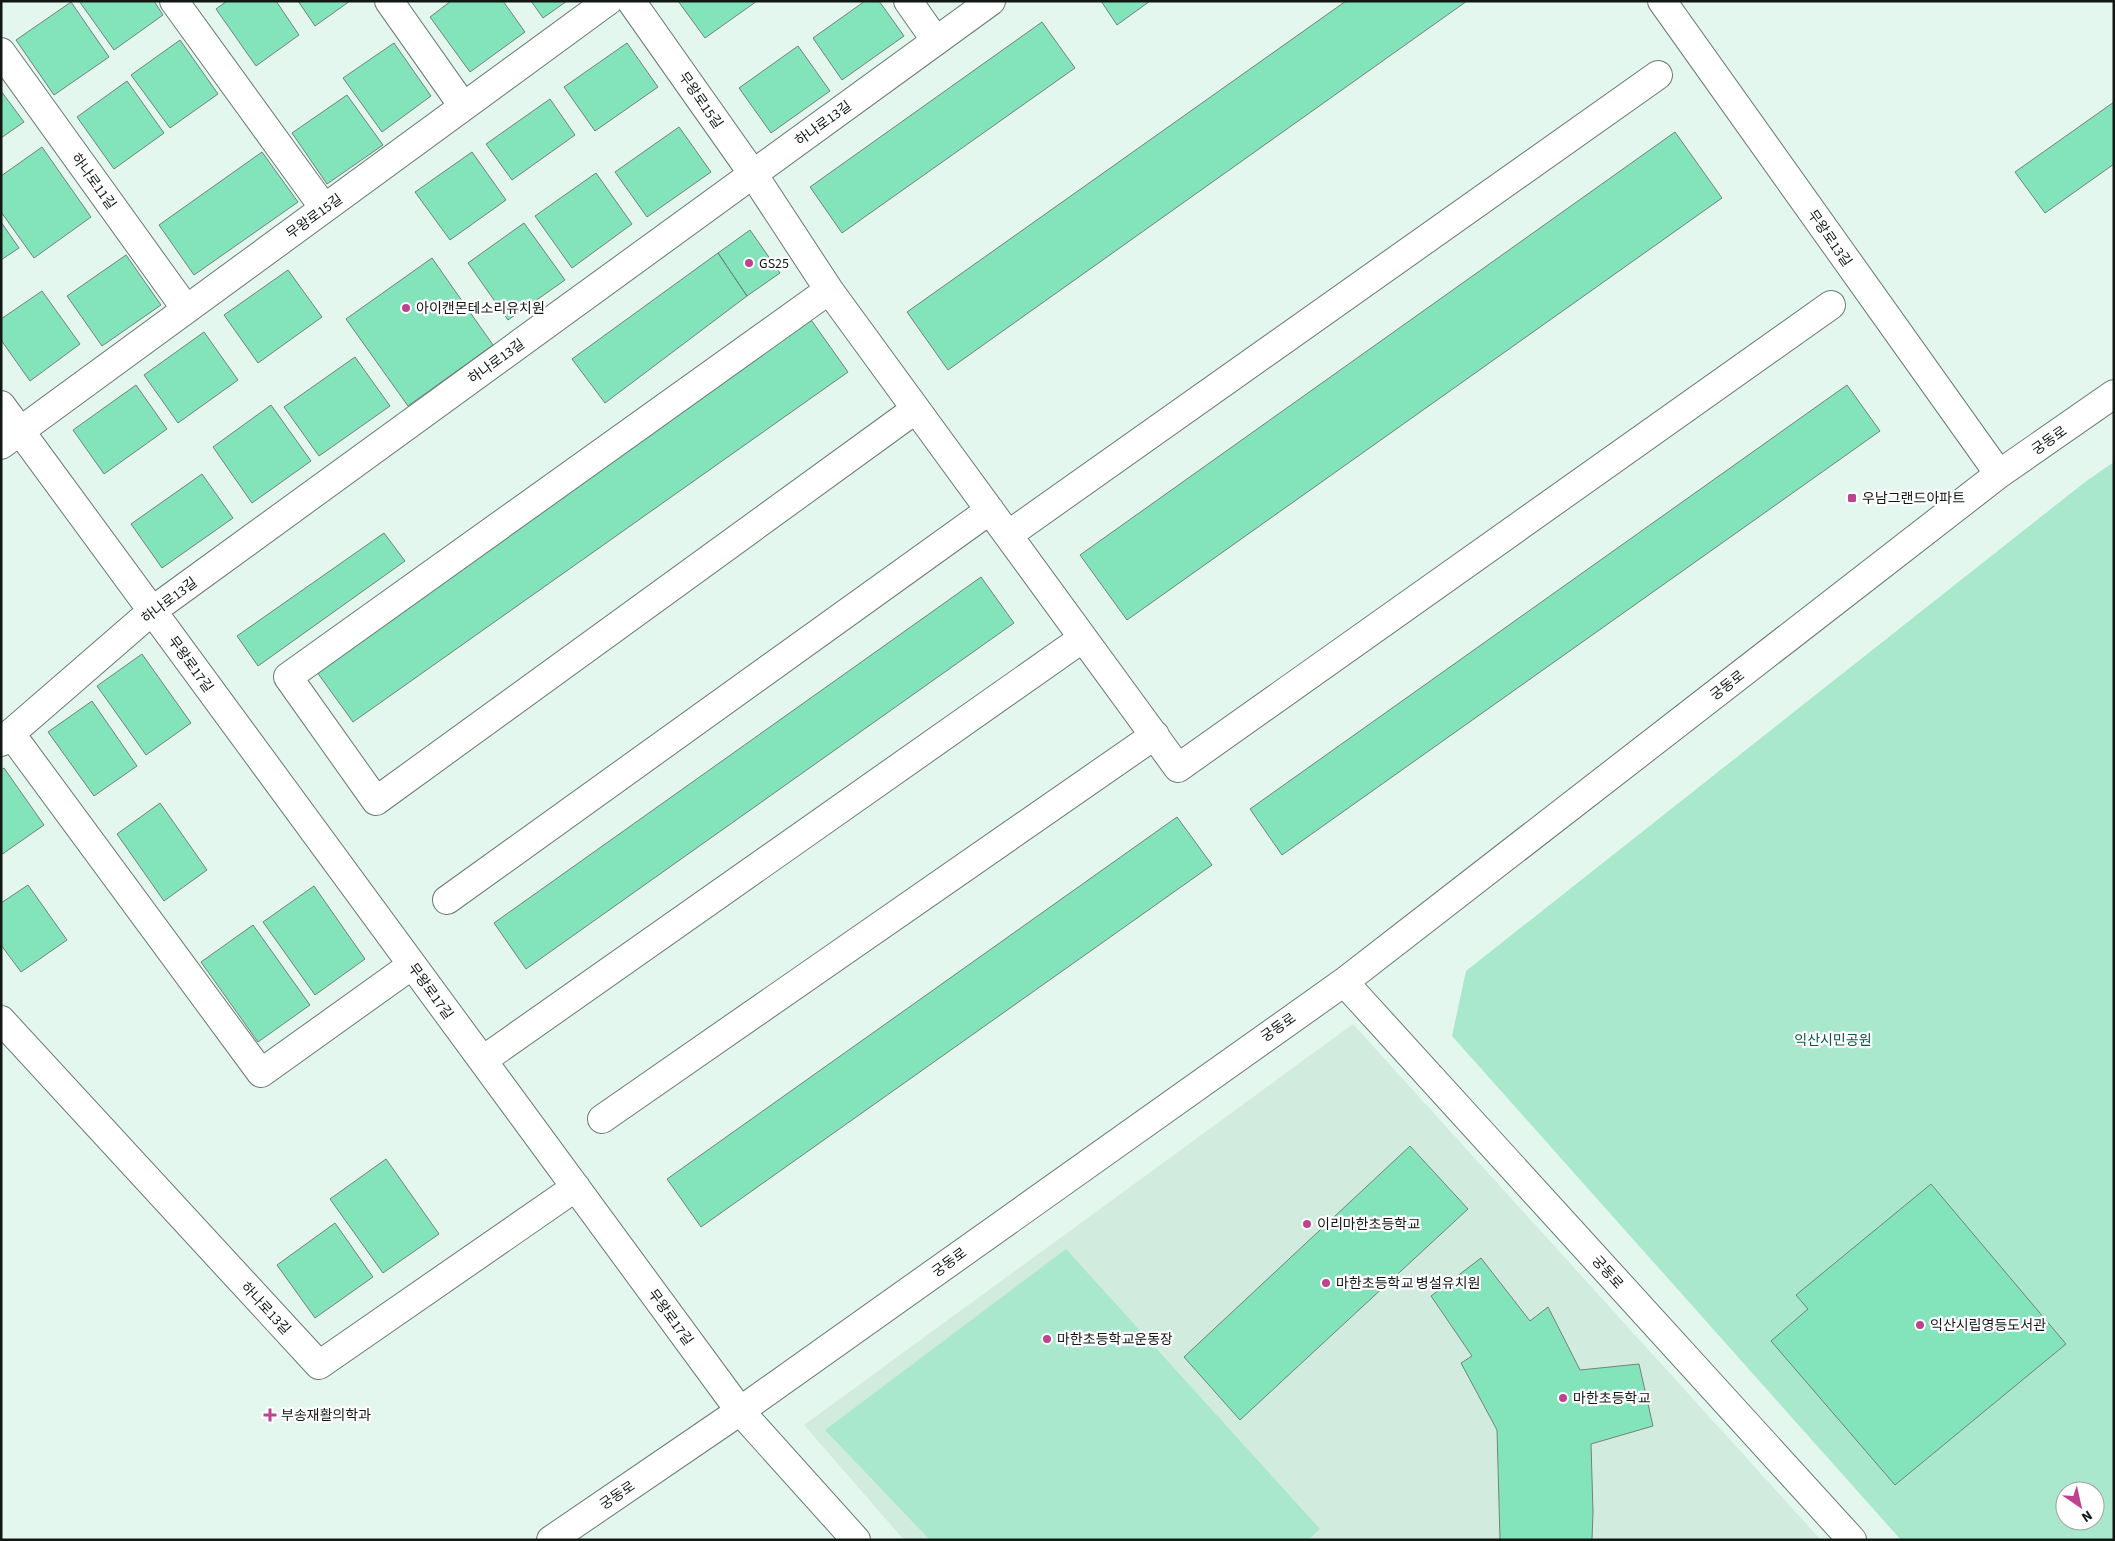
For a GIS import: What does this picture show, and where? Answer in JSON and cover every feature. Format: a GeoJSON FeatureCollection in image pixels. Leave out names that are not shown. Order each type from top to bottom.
{"type":"FeatureCollection","features":[{"type":"Feature","properties":{"kind":"street"},"geometry":{"type":"LineString","coordinates":[[174,1],[324,208]]}},
{"type":"Feature","properties":{"kind":"street"},"geometry":{"type":"LineString","coordinates":[[389,1],[463,106]]}},
{"type":"Feature","properties":{"kind":"street","name":"무왕로15길"},"geometry":{"type":"LineString","coordinates":[[11,438],[608,1]]}},
{"type":"Feature","properties":{"kind":"street","name":"무왕로15길"},"geometry":{"type":"LineString","coordinates":[[631,1],[753,174],[829,290],[1178,768],[1831,305]]}},
{"type":"Feature","properties":{"kind":"street"},"geometry":{"type":"LineString","coordinates":[[908,1],[936,41]]}},
{"type":"Feature","properties":{"kind":"street","name":"하나로13길"},"geometry":{"type":"LineString","coordinates":[[412,965],[261,1073],[6,738],[152,611],[991,1]]}},
{"type":"Feature","properties":{"kind":"street","name":"무왕로13길"},"geometry":{"type":"LineString","coordinates":[[1662,1],[1999,474]]}},
{"type":"Feature","properties":{"kind":"street","name":"하나로11길"},"geometry":{"type":"LineString","coordinates":[[1,52],[186,309]]}},
{"type":"Feature","properties":{"kind":"street"},"geometry":{"type":"LineString","coordinates":[[1008,536],[1658,75]]}},
{"type":"Feature","properties":{"kind":"street"},"geometry":{"type":"LineString","coordinates":[[829,290],[288,677],[376,801],[916,409]]}},
{"type":"Feature","properties":{"kind":"street","name":"궁동로"},"geometry":{"type":"LineString","coordinates":[[551,1540],[740,1411],[1344,982],[1999,474],[2114,394]]}},
{"type":"Feature","properties":{"kind":"street","name":"무왕로17길"},"geometry":{"type":"LineString","coordinates":[[1,405],[11,438],[152,611],[740,1411],[856,1540]]}},
{"type":"Feature","properties":{"kind":"street"},"geometry":{"type":"LineString","coordinates":[[447,900],[990,510]]}},
{"type":"Feature","properties":{"kind":"street"},"geometry":{"type":"LineString","coordinates":[[482,1060],[1083,638]]}},
{"type":"Feature","properties":{"kind":"street"},"geometry":{"type":"LineString","coordinates":[[602,1120],[1154,736]]}},
{"type":"Feature","properties":{"kind":"street","name":"궁동로"},"geometry":{"type":"LineString","coordinates":[[1344,982],[1851,1539]]}},
{"type":"Feature","properties":{"kind":"street","name":"하나로13길"},"geometry":{"type":"LineString","coordinates":[[1,1020],[319,1365],[576,1187]]}},
{"type":"Feature","properties":{"kind":"shaded area","name":"이리마한초등학교"},"geometry":{"type":"Polygon","coordinates":[[[1353,1024],[1821,1540],[904,1540],[804,1425],[1353,1024]]]}},
{"type":"Feature","properties":{"kind":"green space","name":"익산시민공원"},"geometry":{"type":"Polygon","coordinates":[[[2114,462],[2114,1540],[1901,1540],[1452,1036],[1466,971],[2085,482],[2114,462]]]}},
{"type":"Feature","properties":{"kind":"green space","name":"마한초등학교운동장"},"geometry":{"type":"Polygon","coordinates":[[[1066,1249],[1320,1529],[1308,1540],[930,1540],[825,1430],[1066,1249]]]}},
{"type":"Feature","properties":{"kind":"building"},"geometry":{"type":"Polygon","coordinates":[[[79,1],[154,1],[163,15],[114,50],[79,1]]]}},
{"type":"Feature","properties":{"kind":"building"},"geometry":{"type":"Polygon","coordinates":[[[227,1],[276,1],[299,35],[256,66],[216,9],[227,1]]]}},
{"type":"Feature","properties":{"kind":"building"},"geometry":{"type":"Polygon","coordinates":[[[298,1],[350,1],[315,26],[298,1]]]}},
{"type":"Feature","properties":{"kind":"building"},"geometry":{"type":"Polygon","coordinates":[[[451,1],[503,1],[525,32],[470,72],[430,17],[451,1]]]}},
{"type":"Feature","properties":{"kind":"building"},"geometry":{"type":"Polygon","coordinates":[[[531,1],[567,1],[543,18],[531,1]]]}},
{"type":"Feature","properties":{"kind":"building"},"geometry":{"type":"Polygon","coordinates":[[[678,1],[757,1],[705,38],[678,1]]]}},
{"type":"Feature","properties":{"kind":"building"},"geometry":{"type":"Polygon","coordinates":[[[865,1],[879,1],[904,36],[842,80],[813,38],[865,1]]]}},
{"type":"Feature","properties":{"kind":"building"},"geometry":{"type":"Polygon","coordinates":[[[1101,1],[1150,1],[1117,25],[1101,1]]]}},
{"type":"Feature","properties":{"kind":"building"},"geometry":{"type":"Polygon","coordinates":[[[1346,1],[1467,1],[948,370],[907,312],[1346,1]]]}},
{"type":"Feature","properties":{"kind":"building"},"geometry":{"type":"Polygon","coordinates":[[[71,2],[109,57],[54,95],[16,40],[71,2]]]}},
{"type":"Feature","properties":{"kind":"building"},"geometry":{"type":"Polygon","coordinates":[[[1042,22],[1075,68],[842,233],[810,187],[1042,22]]]}},
{"type":"Feature","properties":{"kind":"building"},"geometry":{"type":"Polygon","coordinates":[[[180,40],[218,94],[170,128],[131,75],[180,40]]]}},
{"type":"Feature","properties":{"kind":"building"},"geometry":{"type":"Polygon","coordinates":[[[394,43],[431,96],[382,132],[343,78],[394,43]]]}},
{"type":"Feature","properties":{"kind":"building"},"geometry":{"type":"Polygon","coordinates":[[[627,43],[658,87],[595,131],[564,87],[627,43]]]}},
{"type":"Feature","properties":{"kind":"building"},"geometry":{"type":"Polygon","coordinates":[[[798,46],[830,91],[771,133],[739,88],[798,46]]]}},
{"type":"Feature","properties":{"kind":"building"},"geometry":{"type":"Polygon","coordinates":[[[127,81],[164,133],[114,169],[77,117],[127,81]]]}},
{"type":"Feature","properties":{"kind":"building"},"geometry":{"type":"Polygon","coordinates":[[[1,91],[24,122],[1,138],[1,91]]]}},
{"type":"Feature","properties":{"kind":"building"},"geometry":{"type":"Polygon","coordinates":[[[347,95],[383,145],[327,184],[292,133],[347,95]]]}},
{"type":"Feature","properties":{"kind":"building"},"geometry":{"type":"Polygon","coordinates":[[[550,99],[575,135],[512,180],[486,144],[550,99]]]}},
{"type":"Feature","properties":{"kind":"building"},"geometry":{"type":"Polygon","coordinates":[[[2114,102],[2114,164],[2045,213],[2015,172],[2114,102]]]}},
{"type":"Feature","properties":{"kind":"building"},"geometry":{"type":"Polygon","coordinates":[[[679,127],[711,172],[647,217],[615,172],[679,127]]]}},
{"type":"Feature","properties":{"kind":"building"},"geometry":{"type":"Polygon","coordinates":[[[1675,132],[1722,198],[1127,620],[1080,555],[1675,132]]]}},
{"type":"Feature","properties":{"kind":"building"},"geometry":{"type":"Polygon","coordinates":[[[42,147],[91,217],[34,258],[1,212],[1,176],[42,147]]]}},
{"type":"Feature","properties":{"kind":"building"},"geometry":{"type":"Polygon","coordinates":[[[262,152],[298,202],[194,275],[159,225],[262,152]]]}},
{"type":"Feature","properties":{"kind":"building"},"geometry":{"type":"Polygon","coordinates":[[[472,152],[506,200],[450,240],[415,192],[472,152]]]}},
{"type":"Feature","properties":{"kind":"building"},"geometry":{"type":"Polygon","coordinates":[[[596,173],[632,224],[572,268],[535,216],[596,173]]]}},
{"type":"Feature","properties":{"kind":"building"},"geometry":{"type":"Polygon","coordinates":[[[1,222],[19,248],[1,260],[1,222]]]}},
{"type":"Feature","properties":{"kind":"building"},"geometry":{"type":"Polygon","coordinates":[[[524,223],[565,280],[508,320],[468,263],[524,223]]]}},
{"type":"Feature","properties":{"kind":"building","name":"GS25"},"geometry":{"type":"Polygon","coordinates":[[[750,230],[780,273],[747,296],[718,253],[750,230]]]}},
{"type":"Feature","properties":{"kind":"building"},"geometry":{"type":"Polygon","coordinates":[[[718,253],[747,296],[605,403],[572,359],[718,253]]]}},
{"type":"Feature","properties":{"kind":"building"},"geometry":{"type":"Polygon","coordinates":[[[126,255],[161,305],[102,346],[67,296],[126,255]]]}},
{"type":"Feature","properties":{"kind":"building"},"geometry":{"type":"Polygon","coordinates":[[[432,258],[493,345],[408,406],[346,319],[432,258]]]}},
{"type":"Feature","properties":{"kind":"building"},"geometry":{"type":"Polygon","coordinates":[[[288,270],[322,317],[258,363],[224,315],[288,270]]]}},
{"type":"Feature","properties":{"kind":"building"},"geometry":{"type":"Polygon","coordinates":[[[42,291],[80,344],[30,381],[1,340],[1,319],[42,291]]]}},
{"type":"Feature","properties":{"kind":"building"},"geometry":{"type":"Polygon","coordinates":[[[809,317],[848,372],[353,722],[314,668],[809,317]]]}},
{"type":"Feature","properties":{"kind":"building"},"geometry":{"type":"Polygon","coordinates":[[[204,332],[238,380],[178,423],[144,375],[204,332]]]}},
{"type":"Feature","properties":{"kind":"building"},"geometry":{"type":"Polygon","coordinates":[[[355,357],[390,406],[319,456],[284,407],[355,357]]]}},
{"type":"Feature","properties":{"kind":"building"},"geometry":{"type":"Polygon","coordinates":[[[136,385],[167,429],[104,474],[73,430],[136,385]]]}},
{"type":"Feature","properties":{"kind":"building"},"geometry":{"type":"Polygon","coordinates":[[[1847,385],[1880,431],[1282,855],[1250,809],[1847,385]]]}},
{"type":"Feature","properties":{"kind":"building"},"geometry":{"type":"Polygon","coordinates":[[[271,405],[311,461],[252,503],[213,447],[271,405]]]}},
{"type":"Feature","properties":{"kind":"building"},"geometry":{"type":"Polygon","coordinates":[[[202,474],[233,518],[162,568],[131,524],[202,474]]]}},
{"type":"Feature","properties":{"kind":"building"},"geometry":{"type":"Polygon","coordinates":[[[384,533],[405,561],[258,666],[237,636],[384,533]]]}},
{"type":"Feature","properties":{"kind":"building"},"geometry":{"type":"Polygon","coordinates":[[[981,577],[1014,623],[526,969],[494,923],[981,577]]]}},
{"type":"Feature","properties":{"kind":"building"},"geometry":{"type":"Polygon","coordinates":[[[142,654],[191,723],[146,755],[97,686],[142,654]]]}},
{"type":"Feature","properties":{"kind":"building"},"geometry":{"type":"Polygon","coordinates":[[[92,701],[137,766],[94,796],[48,732],[92,701]]]}},
{"type":"Feature","properties":{"kind":"building"},"geometry":{"type":"Polygon","coordinates":[[[4,768],[44,825],[1,855],[1,770],[4,768]]]}},
{"type":"Feature","properties":{"kind":"building"},"geometry":{"type":"Polygon","coordinates":[[[160,803],[207,870],[164,901],[117,834],[160,803]]]}},
{"type":"Feature","properties":{"kind":"building"},"geometry":{"type":"Polygon","coordinates":[[[1177,817],[1212,865],[701,1227],[667,1179],[1177,817]]]}},
{"type":"Feature","properties":{"kind":"building"},"geometry":{"type":"Polygon","coordinates":[[[28,885],[67,940],[21,972],[1,945],[1,903],[28,885]]]}},
{"type":"Feature","properties":{"kind":"building"},"geometry":{"type":"Polygon","coordinates":[[[314,886],[365,959],[315,995],[263,922],[314,886]]]}},
{"type":"Feature","properties":{"kind":"building"},"geometry":{"type":"Polygon","coordinates":[[[253,925],[310,1005],[258,1042],[201,962],[253,925]]]}},
{"type":"Feature","properties":{"kind":"building","name":"마한초등학교 병설유치원"},"geometry":{"type":"Polygon","coordinates":[[[1410,1146],[1468,1209],[1240,1420],[1184,1357],[1410,1146]]]}},
{"type":"Feature","properties":{"kind":"building"},"geometry":{"type":"Polygon","coordinates":[[[386,1159],[439,1234],[383,1273],[330,1199],[386,1159]]]}},
{"type":"Feature","properties":{"kind":"building","name":"익산시립영등도서관"},"geometry":{"type":"Polygon","coordinates":[[[1931,1184],[2066,1344],[1895,1485],[1771,1341],[1808,1309],[1796,1295],[1931,1184]]]}},
{"type":"Feature","properties":{"kind":"building"},"geometry":{"type":"Polygon","coordinates":[[[335,1223],[373,1277],[315,1318],[277,1265],[335,1223]]]}},
{"type":"Feature","properties":{"kind":"building","name":"마한초등학교"},"geometry":{"type":"Polygon","coordinates":[[[1481,1258],[1530,1321],[1548,1307],[1580,1370],[1639,1364],[1653,1426],[1591,1444],[1592,1540],[1500,1540],[1497,1430],[1461,1363],[1472,1356],[1431,1296],[1481,1258]]]}},
{"type":"Feature","properties":{"kind":"place","name":"GS25"},"geometry":{"type":"Point","coordinates":[749,263]}},
{"type":"Feature","properties":{"kind":"place","name":"아이캔몬테소리유치원"},"geometry":{"type":"Point","coordinates":[406,308]}},
{"type":"Feature","properties":{"kind":"place","name":"우남그랜드아파트"},"geometry":{"type":"Point","coordinates":[1852,498]}},
{"type":"Feature","properties":{"kind":"place","name":"이리마한초등학교"},"geometry":{"type":"Point","coordinates":[1307,1224]}},
{"type":"Feature","properties":{"kind":"place","name":"마한초등학교 병설유치원"},"geometry":{"type":"Point","coordinates":[1326,1283]}},
{"type":"Feature","properties":{"kind":"place","name":"익산시립영등도서관"},"geometry":{"type":"Point","coordinates":[1920,1325]}},
{"type":"Feature","properties":{"kind":"place","name":"마한초등학교운동장"},"geometry":{"type":"Point","coordinates":[1047,1339]}},
{"type":"Feature","properties":{"kind":"place","name":"마한초등학교"},"geometry":{"type":"Point","coordinates":[1563,1398]}},
{"type":"Feature","properties":{"kind":"place","name":"부송재활의학과"},"geometry":{"type":"Point","coordinates":[270,1415]}}]}
